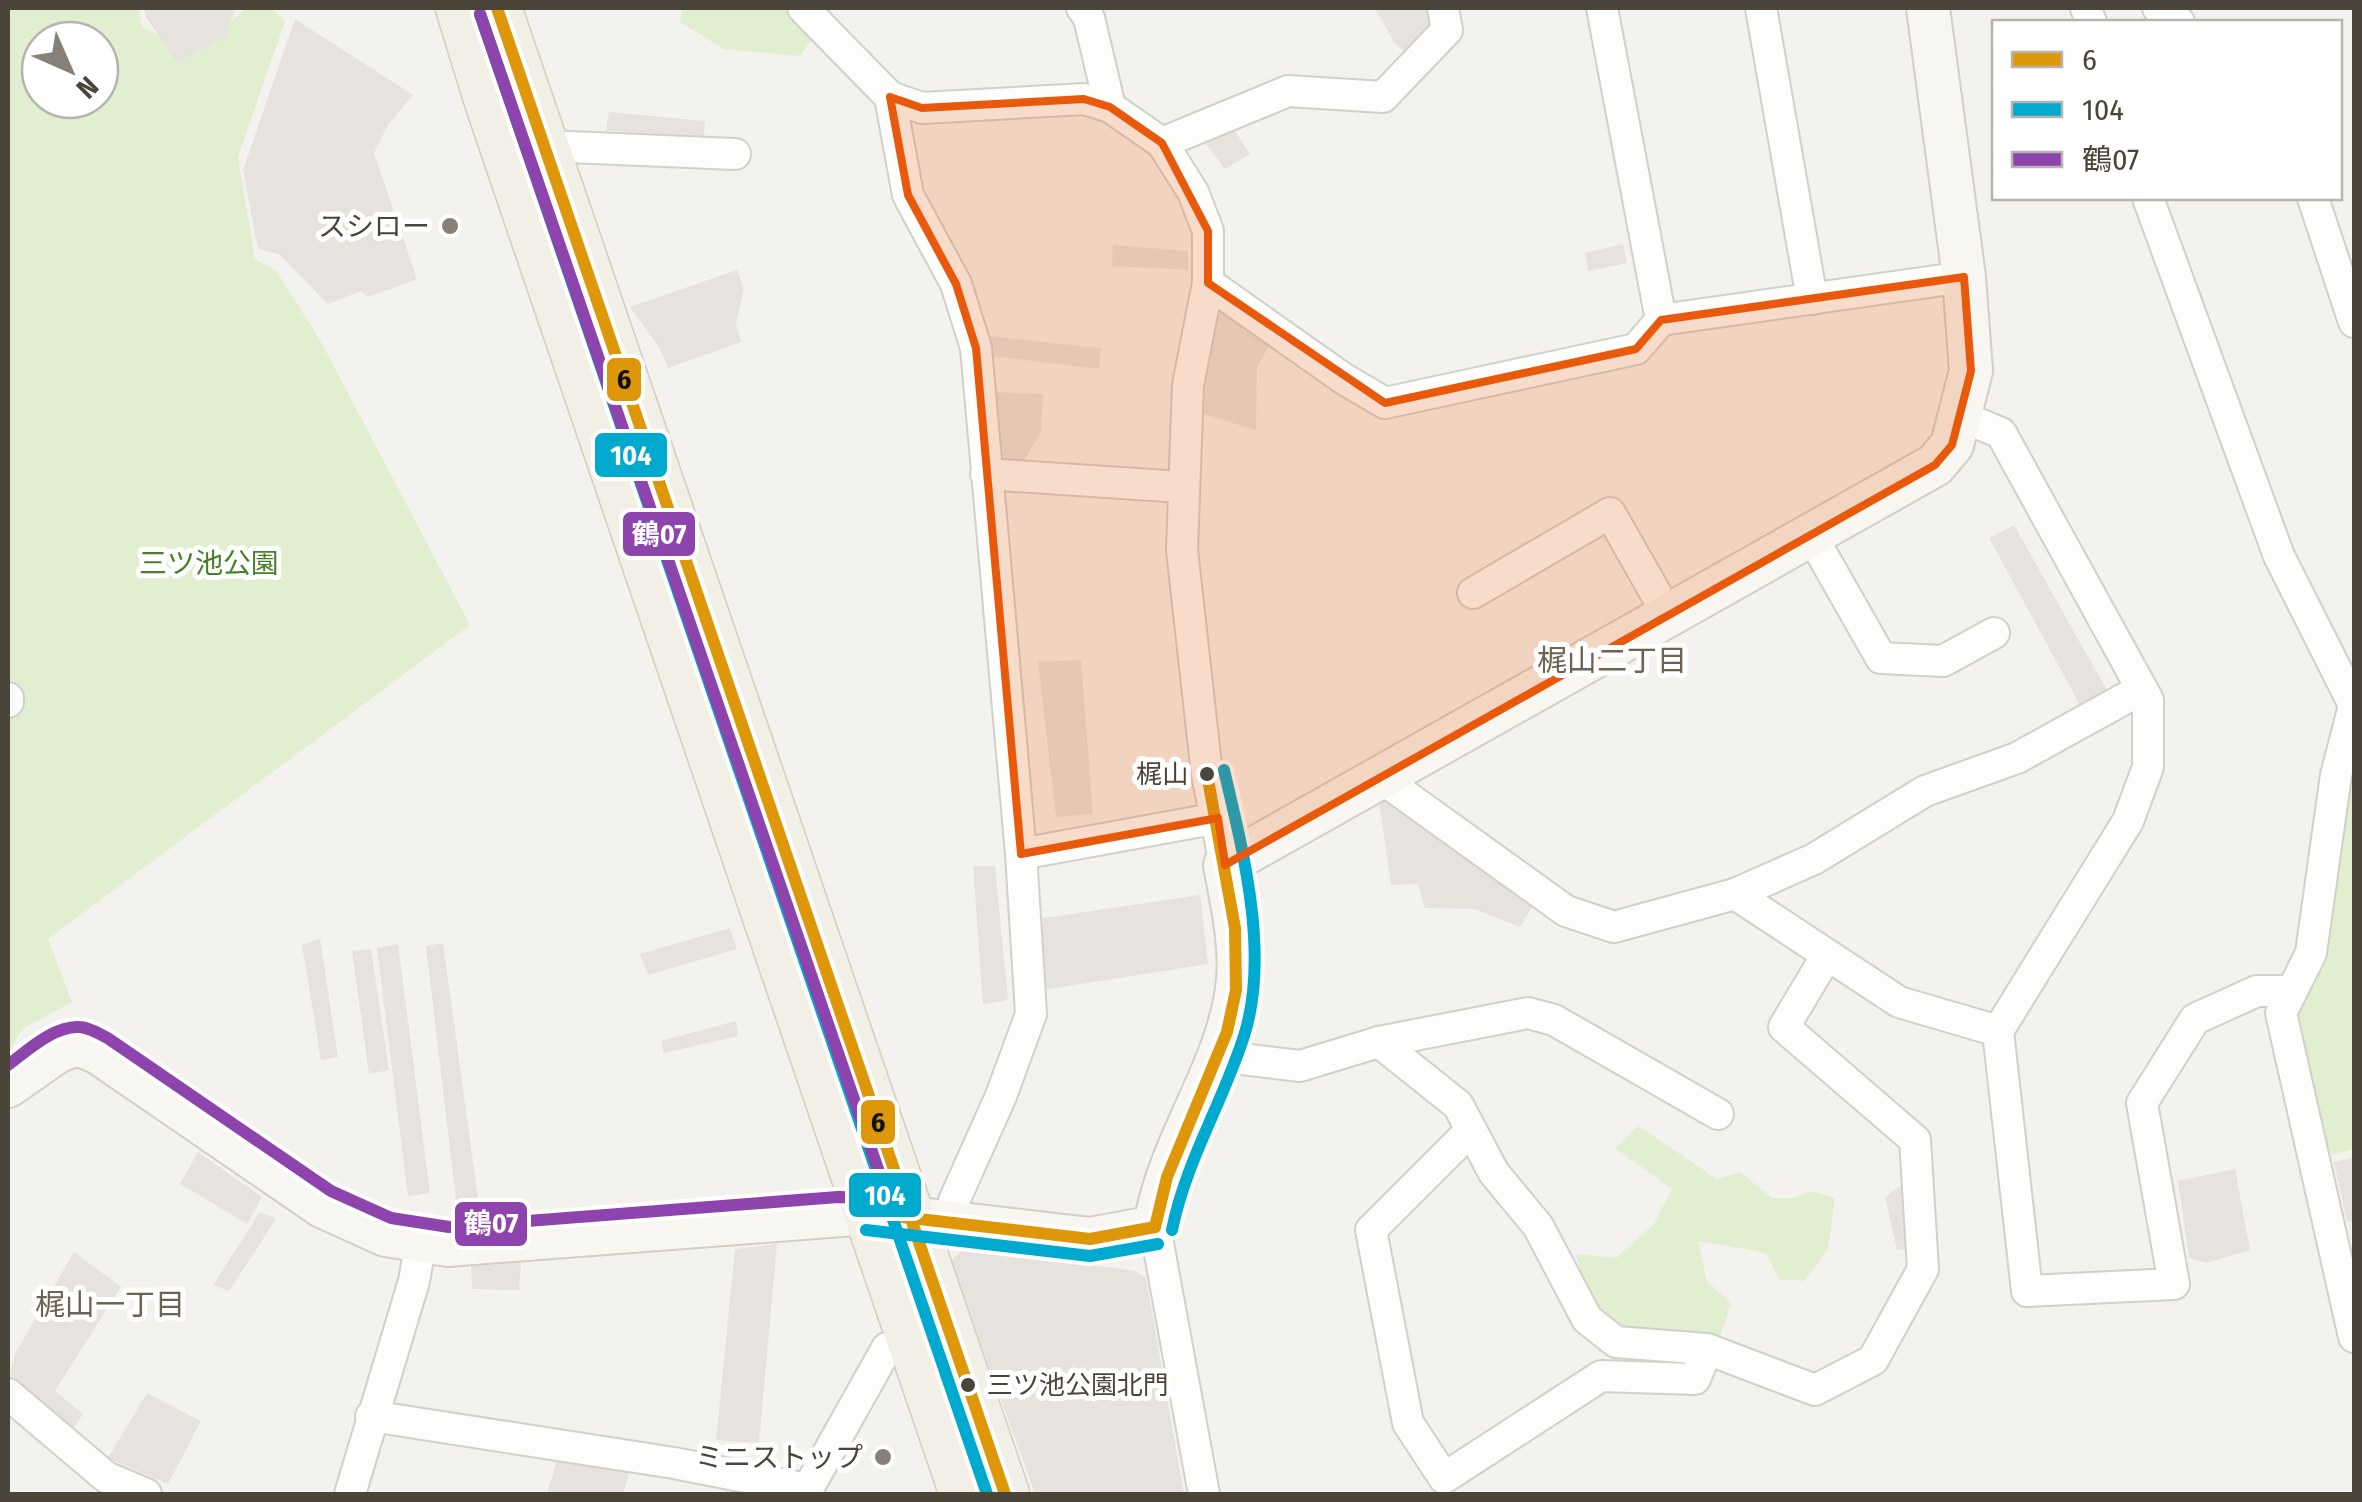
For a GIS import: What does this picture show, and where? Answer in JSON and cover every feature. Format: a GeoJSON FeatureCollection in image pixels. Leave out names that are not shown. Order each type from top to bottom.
{"type":"FeatureCollection","features":[{"type":"Feature","properties":{"kind":"main road"},"geometry":{"type":"LineString","coordinates":[[460,8],[490,102],[911,1217],[913,1340],[964,1494]]}},
{"type":"Feature","properties":{"kind":"main road"},"geometry":{"type":"LineString","coordinates":[[498,8],[1006,1494]]}},
{"type":"Feature","properties":{"kind":"street"},"geometry":{"type":"LineString","coordinates":[[803,8],[890,97],[922,108],[1084,99],[1110,107],[1162,142],[1193,192],[1208,231],[1208,283],[1188,385],[1182,550],[1207,774],[1235,920],[1238,981],[1228,1030],[1167,1175],[1155,1227],[1204,1494]]}},
{"type":"Feature","properties":{"kind":"street"},"geometry":{"type":"LineString","coordinates":[[1082,8],[1089,18],[1110,107]]}},
{"type":"Feature","properties":{"kind":"street"},"geometry":{"type":"LineString","coordinates":[[1162,142],[1288,91],[1383,97],[1448,30],[1443,8]]}},
{"type":"Feature","properties":{"kind":"street"},"geometry":{"type":"LineString","coordinates":[[1602,8],[1661,320]]}},
{"type":"Feature","properties":{"kind":"street"},"geometry":{"type":"LineString","coordinates":[[1761,8],[1812,300]]}},
{"type":"Feature","properties":{"kind":"street"},"geometry":{"type":"LineString","coordinates":[[1225,865],[1934,465],[1952,445],[1970,371],[1964,277],[1928,8]]}},
{"type":"Feature","properties":{"kind":"street"},"geometry":{"type":"LineString","coordinates":[[890,97],[908,195],[956,284],[976,348],[1030,1014],[1001,1096],[954,1201],[911,1217]]}},
{"type":"Feature","properties":{"kind":"street"},"geometry":{"type":"LineString","coordinates":[[545,146],[735,154]]}},
{"type":"Feature","properties":{"kind":"street"},"geometry":{"type":"LineString","coordinates":[[2149,200],[2279,556],[2354,706],[2336,776],[2311,953],[2281,1013],[2354,1336]]}},
{"type":"Feature","properties":{"kind":"street"},"geometry":{"type":"LineString","coordinates":[[2314,200],[2354,322]]}},
{"type":"Feature","properties":{"kind":"street"},"geometry":{"type":"LineString","coordinates":[[1208,283],[1385,403],[1636,350],[1661,320],[1964,277]]}},
{"type":"Feature","properties":{"kind":"street"},"geometry":{"type":"LineString","coordinates":[[1960,416],[2001,433],[2148,700],[2148,767],[2128,821],[1998,1031],[2028,1291],[2174,1284],[2142,1103],[2195,1019],[2257,991],[2292,990]]}},
{"type":"Feature","properties":{"kind":"street"},"geometry":{"type":"LineString","coordinates":[[986,474],[1182,487]]}},
{"type":"Feature","properties":{"kind":"street"},"geometry":{"type":"LineString","coordinates":[[1473,593],[1610,514],[1668,615]]}},
{"type":"Feature","properties":{"kind":"street"},"geometry":{"type":"LineString","coordinates":[[1811,535],[1881,658],[1943,662],[1994,633]]}},
{"type":"Feature","properties":{"kind":"street"},"geometry":{"type":"LineString","coordinates":[[1381,778],[1566,911],[1614,928],[1735,894],[1814,859],[1925,791],[2016,758],[2142,689]]}},
{"type":"Feature","properties":{"kind":"street"},"geometry":{"type":"LineString","coordinates":[[1020,854],[1218,818]]}},
{"type":"Feature","properties":{"kind":"street"},"geometry":{"type":"LineString","coordinates":[[1735,894],[1899,1002],[1998,1031]]}},
{"type":"Feature","properties":{"kind":"street"},"geometry":{"type":"LineString","coordinates":[[1380,1042],[1458,1105],[1494,1173],[1538,1226],[1587,1319],[1616,1342],[1707,1349],[1815,1390],[1872,1360],[1923,1268],[1915,1140],[1784,1027],[1828,955]]}},
{"type":"Feature","properties":{"kind":"street"},"geometry":{"type":"LineString","coordinates":[[1217,1056],[1300,1066],[1380,1042],[1528,1014],[1554,1020],[1718,1114]]}},
{"type":"Feature","properties":{"kind":"street"},"geometry":{"type":"LineString","coordinates":[[8,1086],[58,1051],[78,1044],[99,1053],[322,1206],[386,1236],[421,1242],[448,1245],[911,1217],[1090,1240],[1155,1227]]}},
{"type":"Feature","properties":{"kind":"street"},"geometry":{"type":"LineString","coordinates":[[1471,1130],[1371,1230],[1408,1423],[1449,1486],[1601,1376],[1695,1378],[1707,1349]]}},
{"type":"Feature","properties":{"kind":"street"},"geometry":{"type":"LineString","coordinates":[[350,1494],[371,1416],[392,1360],[421,1242]]}},
{"type":"Feature","properties":{"kind":"street"},"geometry":{"type":"LineString","coordinates":[[371,1416],[812,1490],[887,1348],[913,1340]]}},
{"type":"Feature","properties":{"kind":"street"},"geometry":{"type":"LineString","coordinates":[[8,1394],[106,1477],[143,1494]]}},
{"type":"Feature","properties":{"kind":"highlighted area"},"geometry":{"type":"Polygon","coordinates":[[[890,97],[922,108],[1084,99],[1110,107],[1162,143],[1208,231],[1208,283],[1385,403],[1636,349],[1661,320],[1964,277],[1971,371],[1952,445],[1935,465],[1225,865],[1218,818],[1021,854],[976,348],[956,284],[908,195],[890,97]]]}},
{"type":"Feature","properties":{"kind":"shaded area"},"geometry":{"type":"Polygon","coordinates":[[[144,8],[235,11],[225,37],[177,62],[144,8]]]}},
{"type":"Feature","properties":{"kind":"shaded area"},"geometry":{"type":"Polygon","coordinates":[[[1375,8],[1434,8],[1438,22],[1407,55],[1394,42],[1375,8]]]}},
{"type":"Feature","properties":{"kind":"shaded area"},"geometry":{"type":"Polygon","coordinates":[[[295,19],[413,95],[388,125],[374,153],[417,279],[368,297],[361,291],[328,304],[279,254],[258,249],[243,170],[295,19]]]}},
{"type":"Feature","properties":{"kind":"shaded area"},"geometry":{"type":"Polygon","coordinates":[[[609,112],[705,121],[704,136],[606,131],[609,112]]]}},
{"type":"Feature","properties":{"kind":"shaded area"},"geometry":{"type":"Polygon","coordinates":[[[1233,128],[1250,154],[1225,169],[1206,144],[1233,128]]]}},
{"type":"Feature","properties":{"kind":"shaded area"},"geometry":{"type":"Polygon","coordinates":[[[1623,244],[1627,263],[1588,271],[1585,253],[1623,244]]]}},
{"type":"Feature","properties":{"kind":"shaded area"},"geometry":{"type":"Polygon","coordinates":[[[1113,245],[1188,251],[1188,270],[1112,266],[1113,245]]]}},
{"type":"Feature","properties":{"kind":"shaded area"},"geometry":{"type":"Polygon","coordinates":[[[737,270],[744,288],[736,324],[741,342],[668,368],[659,347],[630,307],[737,270]]]}},
{"type":"Feature","properties":{"kind":"shaded area"},"geometry":{"type":"Polygon","coordinates":[[[1219,302],[1272,340],[1257,367],[1256,430],[1204,414],[1207,362],[1219,302]]]}},
{"type":"Feature","properties":{"kind":"shaded area"},"geometry":{"type":"Polygon","coordinates":[[[988,336],[1101,348],[1099,369],[990,356],[988,336]]]}},
{"type":"Feature","properties":{"kind":"shaded area"},"geometry":{"type":"Polygon","coordinates":[[[993,392],[1043,394],[1041,432],[1023,462],[998,460],[993,392]]]}},
{"type":"Feature","properties":{"kind":"shaded area"},"geometry":{"type":"Polygon","coordinates":[[[2014,525],[2109,694],[2081,707],[1989,538],[2014,525]]]}},
{"type":"Feature","properties":{"kind":"shaded area"},"geometry":{"type":"Polygon","coordinates":[[[1081,660],[1093,814],[1056,817],[1038,662],[1081,660]]]}},
{"type":"Feature","properties":{"kind":"shaded area"},"geometry":{"type":"Polygon","coordinates":[[[1401,799],[1536,900],[1520,927],[1474,909],[1425,908],[1418,884],[1391,885],[1379,801],[1401,799]]]}},
{"type":"Feature","properties":{"kind":"shaded area"},"geometry":{"type":"Polygon","coordinates":[[[973,866],[995,866],[1008,1000],[983,1004],[973,866]]]}},
{"type":"Feature","properties":{"kind":"shaded area"},"geometry":{"type":"Polygon","coordinates":[[[1200,895],[1208,964],[1043,990],[1037,919],[1200,895]]]}},
{"type":"Feature","properties":{"kind":"shaded area"},"geometry":{"type":"Polygon","coordinates":[[[730,928],[737,949],[648,975],[640,954],[730,928]]]}},
{"type":"Feature","properties":{"kind":"shaded area"},"geometry":{"type":"Polygon","coordinates":[[[320,938],[338,1057],[321,1060],[302,945],[320,938]]]}},
{"type":"Feature","properties":{"kind":"shaded area"},"geometry":{"type":"Polygon","coordinates":[[[443,943],[478,1198],[456,1200],[426,946],[443,943]]]}},
{"type":"Feature","properties":{"kind":"shaded area"},"geometry":{"type":"Polygon","coordinates":[[[398,944],[430,1193],[408,1196],[377,948],[398,944]]]}},
{"type":"Feature","properties":{"kind":"shaded area"},"geometry":{"type":"Polygon","coordinates":[[[371,949],[389,1070],[369,1074],[352,951],[371,949]]]}},
{"type":"Feature","properties":{"kind":"shaded area"},"geometry":{"type":"Polygon","coordinates":[[[736,1021],[738,1036],[664,1053],[661,1041],[736,1021]]]}},
{"type":"Feature","properties":{"kind":"shaded area"},"geometry":{"type":"Polygon","coordinates":[[[198,1152],[262,1197],[247,1224],[180,1184],[198,1152]]]}},
{"type":"Feature","properties":{"kind":"shaded area"},"geometry":{"type":"Polygon","coordinates":[[[2354,1157],[2354,1220],[2347,1222],[2334,1162],[2354,1157]]]}},
{"type":"Feature","properties":{"kind":"shaded area"},"geometry":{"type":"Polygon","coordinates":[[[2235,1169],[2250,1250],[2206,1263],[2189,1258],[2178,1181],[2235,1169]]]}},
{"type":"Feature","properties":{"kind":"shaded area"},"geometry":{"type":"Polygon","coordinates":[[[1905,1182],[1916,1248],[1897,1250],[1885,1197],[1905,1182]]]}},
{"type":"Feature","properties":{"kind":"shaded area"},"geometry":{"type":"Polygon","coordinates":[[[260,1212],[276,1219],[229,1291],[213,1285],[260,1212]]]}},
{"type":"Feature","properties":{"kind":"shaded area"},"geometry":{"type":"Polygon","coordinates":[[[777,1244],[759,1443],[716,1440],[735,1249],[777,1244]]]}},
{"type":"Feature","properties":{"kind":"shaded area"},"geometry":{"type":"Polygon","coordinates":[[[965,1247],[1135,1271],[1146,1278],[1184,1494],[1035,1494],[951,1261],[965,1247]]]}},
{"type":"Feature","properties":{"kind":"shaded area"},"geometry":{"type":"Polygon","coordinates":[[[74,1252],[121,1287],[55,1391],[83,1414],[70,1433],[10,1374],[16,1352],[74,1252]]]}},
{"type":"Feature","properties":{"kind":"shaded area"},"geometry":{"type":"Polygon","coordinates":[[[521,1263],[519,1290],[472,1289],[471,1266],[521,1263]]]}},
{"type":"Feature","properties":{"kind":"shaded area"},"geometry":{"type":"Polygon","coordinates":[[[147,1393],[201,1421],[168,1484],[108,1458],[147,1393]]]}},
{"type":"Feature","properties":{"kind":"shaded area"},"geometry":{"type":"Polygon","coordinates":[[[557,1459],[630,1471],[623,1494],[547,1494],[557,1459]]]}},
{"type":"Feature","properties":{"kind":"green space","name":"三ツ池公園"},"geometry":{"type":"Polygon","coordinates":[[[8,8],[139,8],[142,27],[196,52],[247,8],[271,8],[285,21],[238,157],[255,259],[276,271],[320,340],[470,625],[48,939],[72,1002],[22,1029],[8,1055],[8,8]]]}},
{"type":"Feature","properties":{"kind":"green space"},"geometry":{"type":"Polygon","coordinates":[[[683,8],[783,8],[813,37],[800,56],[724,49],[680,22],[683,8]]]}},
{"type":"Feature","properties":{"kind":"green space"},"geometry":{"type":"Polygon","coordinates":[[[2354,760],[2354,1149],[2327,1156],[2293,1024],[2354,760]]]}},
{"type":"Feature","properties":{"kind":"green space"},"geometry":{"type":"Polygon","coordinates":[[[1638,1126],[1717,1179],[1740,1172],[1772,1198],[1793,1198],[1812,1191],[1835,1198],[1828,1249],[1804,1281],[1779,1279],[1766,1253],[1698,1241],[1707,1281],[1731,1303],[1720,1338],[1660,1337],[1628,1331],[1606,1316],[1584,1279],[1576,1254],[1616,1258],[1654,1224],[1672,1189],[1615,1148],[1638,1126]]]}},
{"type":"Feature","properties":{"kind":"transit line","name":"6"},"geometry":{"type":"LineString","coordinates":[[497,8],[1005,1494]]}},
{"type":"Feature","properties":{"kind":"transit line","name":"104"},"geometry":{"type":"LineString","coordinates":[[480,14],[987,1494]]}},
{"type":"Feature","properties":{"kind":"transit line","name":"鶴07"},"geometry":{"type":"LineString","coordinates":[[8,1065],[60,1031],[90,1029],[331,1191],[391,1218],[449,1227],[838,1197],[888,1198],[480,14]]}},
{"type":"Feature","properties":{"kind":"transit line","name":"104"},"geometry":{"type":"LineString","coordinates":[[1172,1230],[1186,1180],[1244,1036],[1255,972],[1251,903],[1224,770]]}},
{"type":"Feature","properties":{"kind":"transit line","name":"6"},"geometry":{"type":"LineString","coordinates":[[1155,1227],[1167,1177],[1227,1032],[1236,990],[1235,928],[1207,774]]}},
{"type":"Feature","properties":{"kind":"transit line","name":"6"},"geometry":{"type":"LineString","coordinates":[[868,1213],[1090,1239],[1155,1227]]}},
{"type":"Feature","properties":{"kind":"transit line","name":"104"},"geometry":{"type":"LineString","coordinates":[[866,1230],[1090,1256],[1158,1244]]}},
{"type":"Feature","properties":{"kind":"place","name":"スシロー"},"geometry":{"type":"Point","coordinates":[450,226]}},
{"type":"Feature","properties":{"kind":"place","name":"梶山"},"geometry":{"type":"Point","coordinates":[1207,774]}},
{"type":"Feature","properties":{"kind":"place","name":"三ツ池公園北門"},"geometry":{"type":"Point","coordinates":[968,1385]}},
{"type":"Feature","properties":{"kind":"place","name":"ミニストップ"},"geometry":{"type":"Point","coordinates":[883,1457]}},
{"type":"Feature","properties":{"kind":"district","name":"梶山二丁目"},"geometry":{"type":"Point","coordinates":[1612,661]}},
{"type":"Feature","properties":{"kind":"district","name":"梶山一丁目"},"geometry":{"type":"Point","coordinates":[110,1305]}}]}
